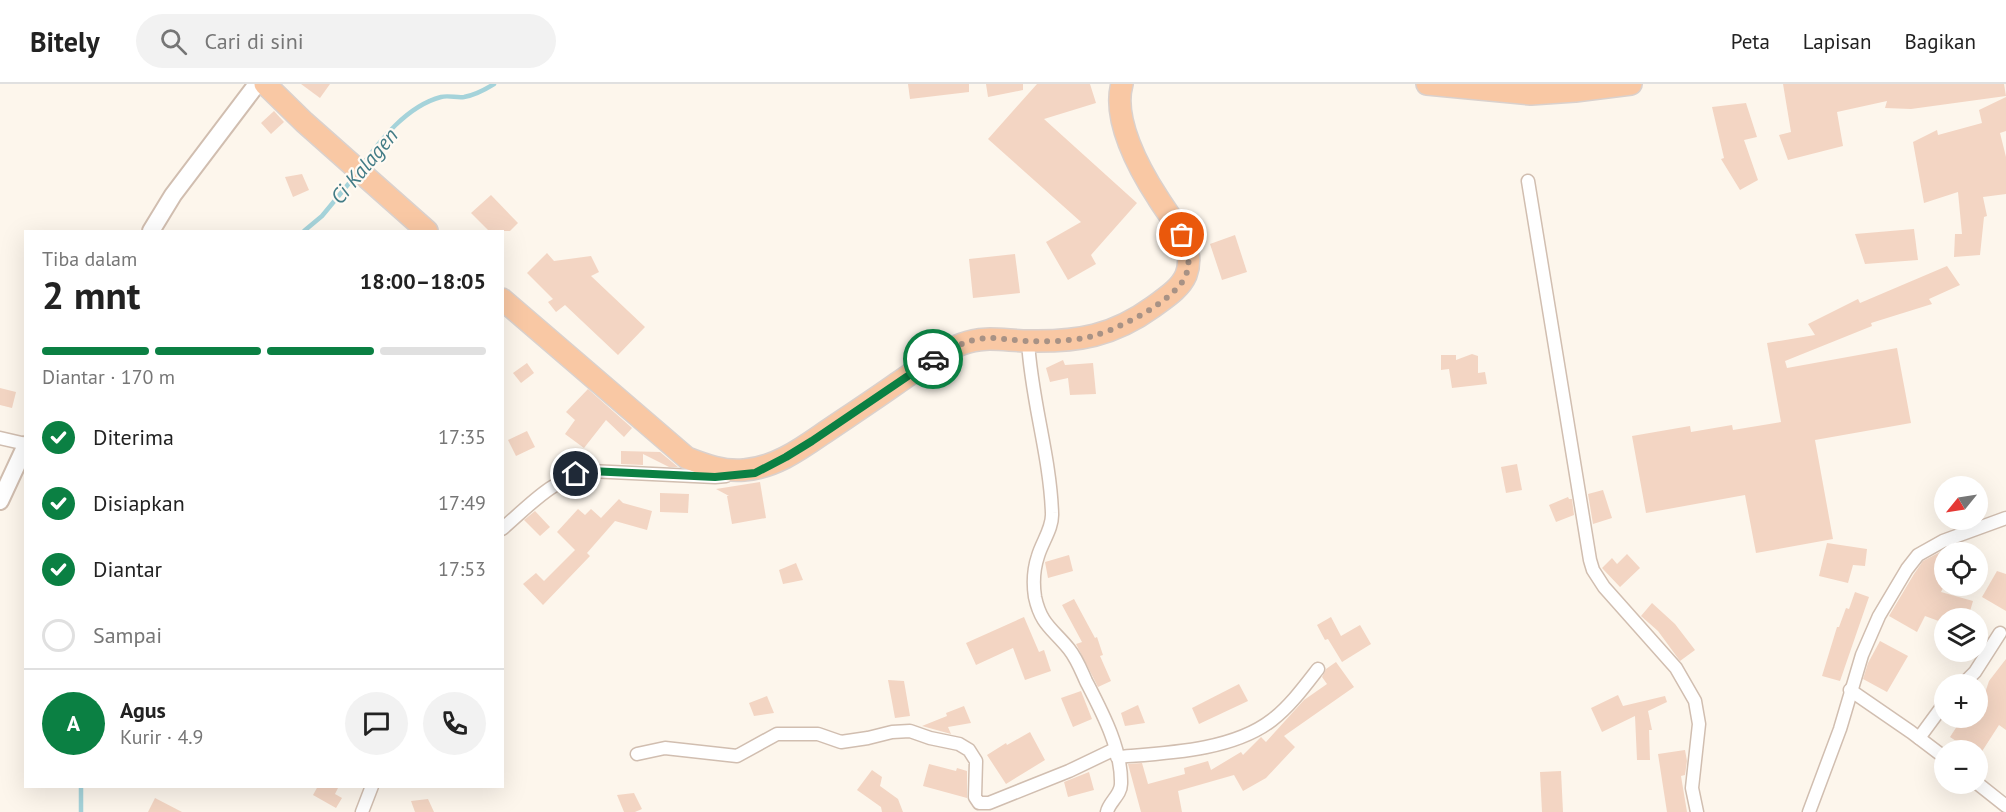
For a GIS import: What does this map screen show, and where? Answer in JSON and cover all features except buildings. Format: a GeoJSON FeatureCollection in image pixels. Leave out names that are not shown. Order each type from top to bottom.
{"type":"FeatureCollection","features":[{"type":"Feature","properties":{"kind":"highway"},"geometry":{"type":"LineString","coordinates":[[265,84],[304,122],[426,230]]}},
{"type":"Feature","properties":{"kind":"highway"},"geometry":{"type":"LineString","coordinates":[[504,301],[687,458],[708,466],[725,469],[742,470],[764,467],[812,441],[932,360],[960,345],[978,339],[1028,341],[1083,339],[1102,334],[1146,312],[1182,283],[1189,261],[1187,247],[1182,235],[1146,179],[1132,149],[1120,107],[1122,84]]}},
{"type":"Feature","properties":{"kind":"highway"},"geometry":{"type":"LineString","coordinates":[[1427,84],[1575,92],[1631,84]]}},
{"type":"Feature","properties":{"kind":"street"},"geometry":{"type":"LineString","coordinates":[[152,230],[173,195],[257,84]]}},
{"type":"Feature","properties":{"kind":"street"},"geometry":{"type":"LineString","coordinates":[[1528,181],[1590,560],[1593,570],[1604,587],[1676,668],[1695,701],[1700,724],[1692,788],[1697,812]]}},
{"type":"Feature","properties":{"kind":"street"},"geometry":{"type":"LineString","coordinates":[[1028,341],[1030,370],[1050,484],[1052,517],[1038,556],[1034,578],[1035,595],[1047,627],[1069,649],[1080,666],[1101,710],[1116,753],[1122,786],[1107,812]]}},
{"type":"Feature","properties":{"kind":"street"},"geometry":{"type":"LineString","coordinates":[[0,438],[24,444]]}},
{"type":"Feature","properties":{"kind":"street"},"geometry":{"type":"LineString","coordinates":[[0,501],[24,448]]}},
{"type":"Feature","properties":{"kind":"street"},"geometry":{"type":"LineString","coordinates":[[504,527],[547,489],[576,474],[590,471],[715,477],[755,473],[764,467]]}},
{"type":"Feature","properties":{"kind":"street"},"geometry":{"type":"LineString","coordinates":[[1809,812],[1840,729],[1862,655],[1879,616],[1907,569],[1918,555],[1943,541],[2006,518]]}},
{"type":"Feature","properties":{"kind":"street"},"geometry":{"type":"LineString","coordinates":[[1973,674],[2000,633]]}},
{"type":"Feature","properties":{"kind":"street"},"geometry":{"type":"LineString","coordinates":[[637,754],[664,748],[738,756],[777,734],[818,734],[841,742],[892,732],[910,731],[959,744],[969,750],[976,761],[975,798],[979,803],[989,803],[1116,753],[1171,753],[1219,744],[1252,732],[1272,720],[1296,697],[1318,669]]}},
{"type":"Feature","properties":{"kind":"street"},"geometry":{"type":"LineString","coordinates":[[1850,690],[1934,750]]}},
{"type":"Feature","properties":{"kind":"street"},"geometry":{"type":"LineString","coordinates":[[1919,738],[1934,718]]}},
{"type":"Feature","properties":{"kind":"street"},"geometry":{"type":"LineString","coordinates":[[362,812],[371,788]]}},
{"type":"Feature","properties":{"kind":"street"},"geometry":{"type":"LineString","coordinates":[[1988,792],[2006,806]]}},
{"type":"Feature","properties":{"kind":"waterway","name":"Ci Kalagen"},"geometry":{"type":"LineString","coordinates":[[361,167],[395,125],[417,108],[441,97],[472,95],[494,84]]}},
{"type":"Feature","properties":{"kind":"waterway","name":"Ci Kalagen"},"geometry":{"type":"LineString","coordinates":[[305,230],[322,216],[355,176]]}},
{"type":"Feature","properties":{"kind":"waterway","name":"Ci Kalagen"},"geometry":{"type":"LineString","coordinates":[[81,788],[81,812]]}},
{"type":"Feature","properties":{"kind":"way so far"},"geometry":{"type":"LineString","coordinates":[[933,359],[960,345],[978,339],[1028,341],[1083,339],[1119,327],[1146,312],[1182,283],[1189,261],[1182,235]]}},
{"type":"Feature","properties":{"kind":"route"},"geometry":{"type":"LineString","coordinates":[[576,474],[590,471],[715,477],[755,473],[812,441],[933,359]]}}]}
